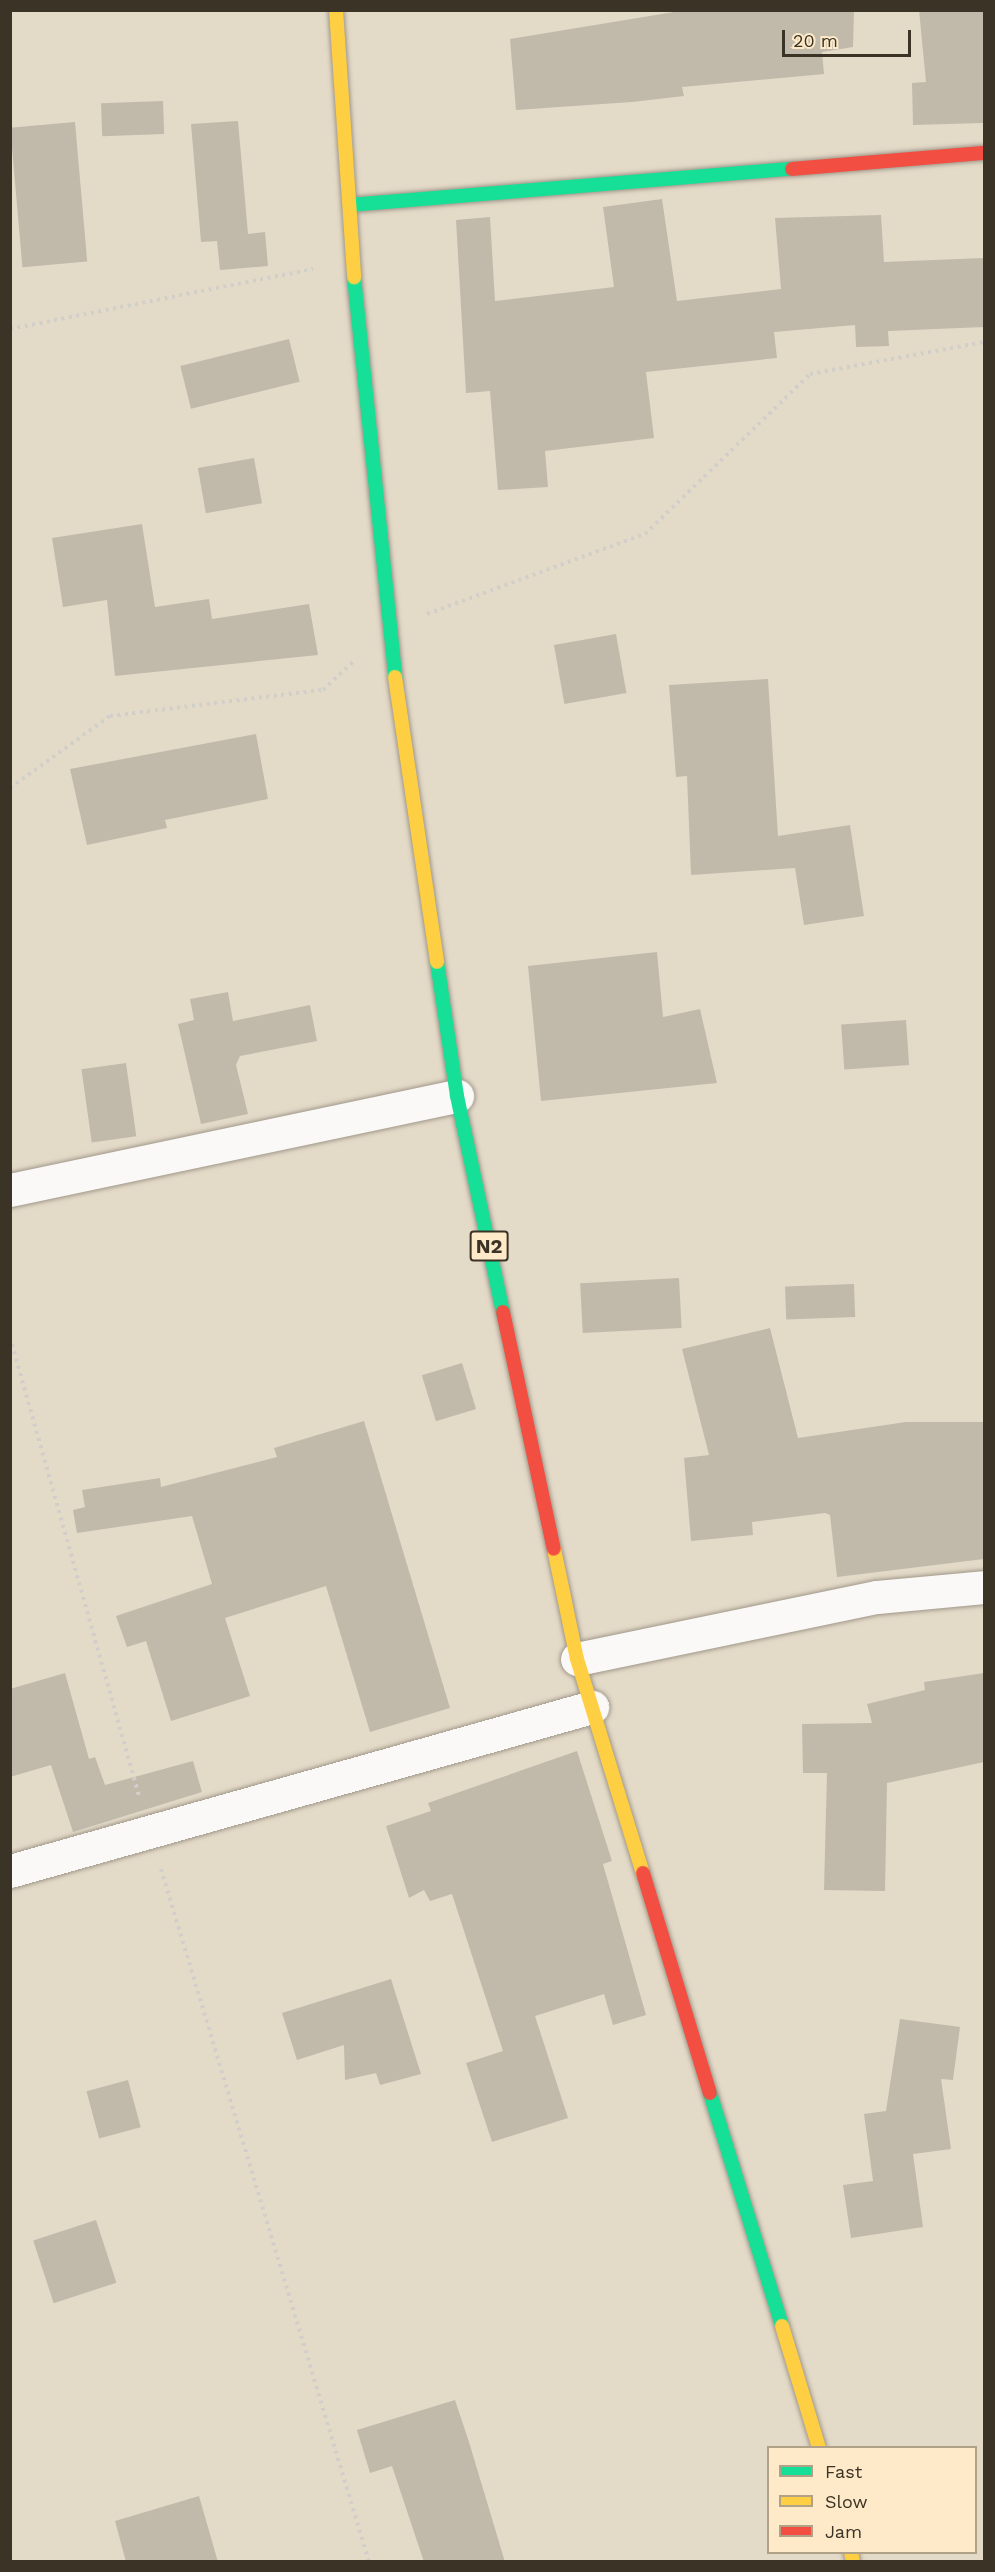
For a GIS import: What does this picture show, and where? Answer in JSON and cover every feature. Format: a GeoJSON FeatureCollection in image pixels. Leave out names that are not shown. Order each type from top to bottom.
{"type":"FeatureCollection","features":[{"type":"Feature","properties":{"kind":"main road","name":"N2"},"geometry":{"type":"LineString","coordinates":[[336,10],[352,261],[388,628],[457,1096],[577,1659],[818,2446]]}},
{"type":"Feature","properties":{"kind":"main road"},"geometry":{"type":"LineString","coordinates":[[350,205],[984,153]]}},
{"type":"Feature","properties":{"kind":"street"},"geometry":{"type":"LineString","coordinates":[[10,1190],[457,1096]]}},
{"type":"Feature","properties":{"kind":"street"},"geometry":{"type":"LineString","coordinates":[[577,1659],[877,1597],[984,1587]]}},
{"type":"Feature","properties":{"kind":"street"},"geometry":{"type":"LineString","coordinates":[[10,1871],[592,1707]]}},
{"type":"Feature","properties":{"kind":"path"},"geometry":{"type":"LineString","coordinates":[[10,329],[352,261]]}},
{"type":"Feature","properties":{"kind":"path"},"geometry":{"type":"LineString","coordinates":[[10,788],[110,716],[322,690],[388,628],[645,534],[810,374],[984,342]]}},
{"type":"Feature","properties":{"kind":"path"},"geometry":{"type":"LineString","coordinates":[[10,1337],[149,1830],[369,2562]]}},
{"type":"Feature","properties":{"kind":"building"},"geometry":{"type":"Polygon","coordinates":[[[686,10],[854,10],[853,47],[822,52],[824,74],[682,87],[684,96],[516,110],[510,39],[686,10]]]}},
{"type":"Feature","properties":{"kind":"building"},"geometry":{"type":"Polygon","coordinates":[[[919,10],[984,10],[984,123],[913,125],[912,83],[926,82],[919,10]]]}},
{"type":"Feature","properties":{"kind":"building"},"geometry":{"type":"Polygon","coordinates":[[[163,101],[164,134],[102,136],[101,103],[163,101]]]}},
{"type":"Feature","properties":{"kind":"building"},"geometry":{"type":"Polygon","coordinates":[[[238,121],[248,234],[265,232],[268,266],[220,270],[217,241],[201,242],[191,124],[238,121]]]}},
{"type":"Feature","properties":{"kind":"building"},"geometry":{"type":"Polygon","coordinates":[[[75,122],[87,261],[22,267],[10,128],[75,122]]]}},
{"type":"Feature","properties":{"kind":"building"},"geometry":{"type":"Polygon","coordinates":[[[662,199],[677,301],[781,289],[775,218],[881,215],[884,262],[984,258],[984,327],[888,331],[889,346],[856,347],[855,325],[774,332],[777,358],[646,372],[654,438],[545,451],[548,487],[498,490],[490,391],[466,393],[456,220],[490,217],[495,301],[614,287],[603,207],[662,199]]]}},
{"type":"Feature","properties":{"kind":"building"},"geometry":{"type":"Polygon","coordinates":[[[289,339],[300,382],[191,409],[180,366],[289,339]]]}},
{"type":"Feature","properties":{"kind":"building"},"geometry":{"type":"Polygon","coordinates":[[[254,458],[262,503],[206,513],[198,468],[254,458]]]}},
{"type":"Feature","properties":{"kind":"building"},"geometry":{"type":"Polygon","coordinates":[[[142,524],[155,607],[209,599],[212,619],[309,604],[318,655],[115,676],[107,600],[63,607],[52,538],[142,524]]]}},
{"type":"Feature","properties":{"kind":"building"},"geometry":{"type":"Polygon","coordinates":[[[616,634],[626,693],[564,704],[554,645],[616,634]]]}},
{"type":"Feature","properties":{"kind":"building"},"geometry":{"type":"Polygon","coordinates":[[[768,679],[778,836],[850,825],[864,916],[804,925],[795,868],[691,875],[687,776],[676,777],[669,685],[768,679]]]}},
{"type":"Feature","properties":{"kind":"building"},"geometry":{"type":"Polygon","coordinates":[[[256,734],[268,799],[165,820],[167,828],[87,845],[70,769],[256,734]]]}},
{"type":"Feature","properties":{"kind":"building"},"geometry":{"type":"Polygon","coordinates":[[[657,952],[663,1017],[700,1009],[717,1083],[541,1101],[528,966],[657,952]]]}},
{"type":"Feature","properties":{"kind":"building"},"geometry":{"type":"Polygon","coordinates":[[[228,992],[233,1021],[310,1005],[317,1041],[240,1056],[236,1065],[248,1114],[201,1124],[178,1024],[194,1020],[190,999],[228,992]]]}},
{"type":"Feature","properties":{"kind":"building"},"geometry":{"type":"Polygon","coordinates":[[[906,1020],[909,1065],[844,1069],[841,1025],[906,1020]]]}},
{"type":"Feature","properties":{"kind":"building"},"geometry":{"type":"Polygon","coordinates":[[[126,1063],[136,1136],[92,1143],[81,1069],[126,1063]]]}},
{"type":"Feature","properties":{"kind":"building"},"geometry":{"type":"Polygon","coordinates":[[[679,1278],[682,1328],[583,1333],[580,1283],[679,1278]]]}},
{"type":"Feature","properties":{"kind":"building"},"geometry":{"type":"Polygon","coordinates":[[[854,1284],[855,1317],[786,1319],[785,1286],[854,1284]]]}},
{"type":"Feature","properties":{"kind":"building"},"geometry":{"type":"Polygon","coordinates":[[[770,1328],[798,1438],[906,1422],[984,1422],[984,1559],[837,1577],[830,1515],[825,1513],[752,1522],[753,1535],[691,1541],[684,1458],[709,1455],[682,1349],[770,1328]]]}},
{"type":"Feature","properties":{"kind":"building"},"geometry":{"type":"Polygon","coordinates":[[[462,1363],[476,1409],[436,1421],[422,1375],[462,1363]]]}},
{"type":"Feature","properties":{"kind":"building"},"geometry":{"type":"Polygon","coordinates":[[[364,1421],[450,1708],[370,1732],[326,1586],[225,1618],[250,1696],[171,1721],[146,1641],[127,1647],[116,1616],[212,1584],[192,1516],[77,1533],[73,1510],[85,1507],[82,1490],[160,1478],[161,1487],[277,1457],[274,1448],[364,1421]]]}},
{"type":"Feature","properties":{"kind":"building"},"geometry":{"type":"Polygon","coordinates":[[[65,1673],[89,1759],[95,1757],[105,1785],[193,1761],[202,1792],[73,1832],[51,1765],[10,1777],[10,1689],[65,1673]]]}},
{"type":"Feature","properties":{"kind":"building"},"geometry":{"type":"Polygon","coordinates":[[[984,1673],[984,1762],[887,1783],[885,1891],[824,1890],[827,1773],[803,1773],[802,1724],[872,1723],[867,1704],[925,1690],[924,1682],[984,1673]]]}},
{"type":"Feature","properties":{"kind":"building"},"geometry":{"type":"Polygon","coordinates":[[[577,1751],[612,1861],[603,1864],[646,2015],[613,2025],[604,1994],[535,2016],[568,2118],[492,2142],[466,2063],[503,2051],[452,1894],[430,1901],[424,1890],[409,1898],[386,1826],[431,1811],[428,1803],[577,1751]]]}},
{"type":"Feature","properties":{"kind":"building"},"geometry":{"type":"Polygon","coordinates":[[[391,1979],[421,2074],[380,2085],[376,2073],[345,2080],[344,2045],[297,2060],[282,2013],[391,1979]]]}},
{"type":"Feature","properties":{"kind":"building"},"geometry":{"type":"Polygon","coordinates":[[[900,2019],[960,2027],[953,2080],[941,2079],[951,2149],[913,2154],[923,2227],[851,2238],[843,2185],[873,2181],[864,2114],[886,2111],[900,2019]]]}},
{"type":"Feature","properties":{"kind":"building"},"geometry":{"type":"Polygon","coordinates":[[[128,2080],[141,2127],[99,2138],[86,2091],[128,2080]]]}},
{"type":"Feature","properties":{"kind":"building"},"geometry":{"type":"Polygon","coordinates":[[[96,2220],[116,2283],[54,2303],[33,2240],[96,2220]]]}},
{"type":"Feature","properties":{"kind":"building"},"geometry":{"type":"Polygon","coordinates":[[[455,2400],[505,2562],[424,2562],[392,2466],[370,2473],[357,2430],[455,2400]]]}},
{"type":"Feature","properties":{"kind":"building"},"geometry":{"type":"Polygon","coordinates":[[[199,2496],[218,2562],[126,2562],[115,2521],[199,2496]]]}},
{"type":"Feature","properties":{"kind":"traffic: fast"},"geometry":{"type":"LineString","coordinates":[[350,205],[792,169]]}},
{"type":"Feature","properties":{"kind":"traffic: fast"},"geometry":{"type":"LineString","coordinates":[[354,277],[395,677]]}},
{"type":"Feature","properties":{"kind":"traffic: fast"},"geometry":{"type":"LineString","coordinates":[[437,962],[457,1096],[503,1312]]}},
{"type":"Feature","properties":{"kind":"traffic: fast"},"geometry":{"type":"LineString","coordinates":[[710,2093],[782,2326]]}},
{"type":"Feature","properties":{"kind":"traffic: slow"},"geometry":{"type":"LineString","coordinates":[[336,10],[354,277]]}},
{"type":"Feature","properties":{"kind":"traffic: slow"},"geometry":{"type":"LineString","coordinates":[[395,677],[437,962]]}},
{"type":"Feature","properties":{"kind":"traffic: slow"},"geometry":{"type":"LineString","coordinates":[[554,1549],[577,1659],[643,1873]]}},
{"type":"Feature","properties":{"kind":"traffic: slow"},"geometry":{"type":"LineString","coordinates":[[782,2326],[818,2446]]}},
{"type":"Feature","properties":{"kind":"traffic: slow"},"geometry":{"type":"LineString","coordinates":[[851,2554],[853,2562]]}},
{"type":"Feature","properties":{"kind":"traffic: jam"},"geometry":{"type":"LineString","coordinates":[[792,169],[984,153]]}},
{"type":"Feature","properties":{"kind":"traffic: jam"},"geometry":{"type":"LineString","coordinates":[[503,1312],[554,1549]]}},
{"type":"Feature","properties":{"kind":"traffic: jam"},"geometry":{"type":"LineString","coordinates":[[643,1873],[710,2093]]}}]}
